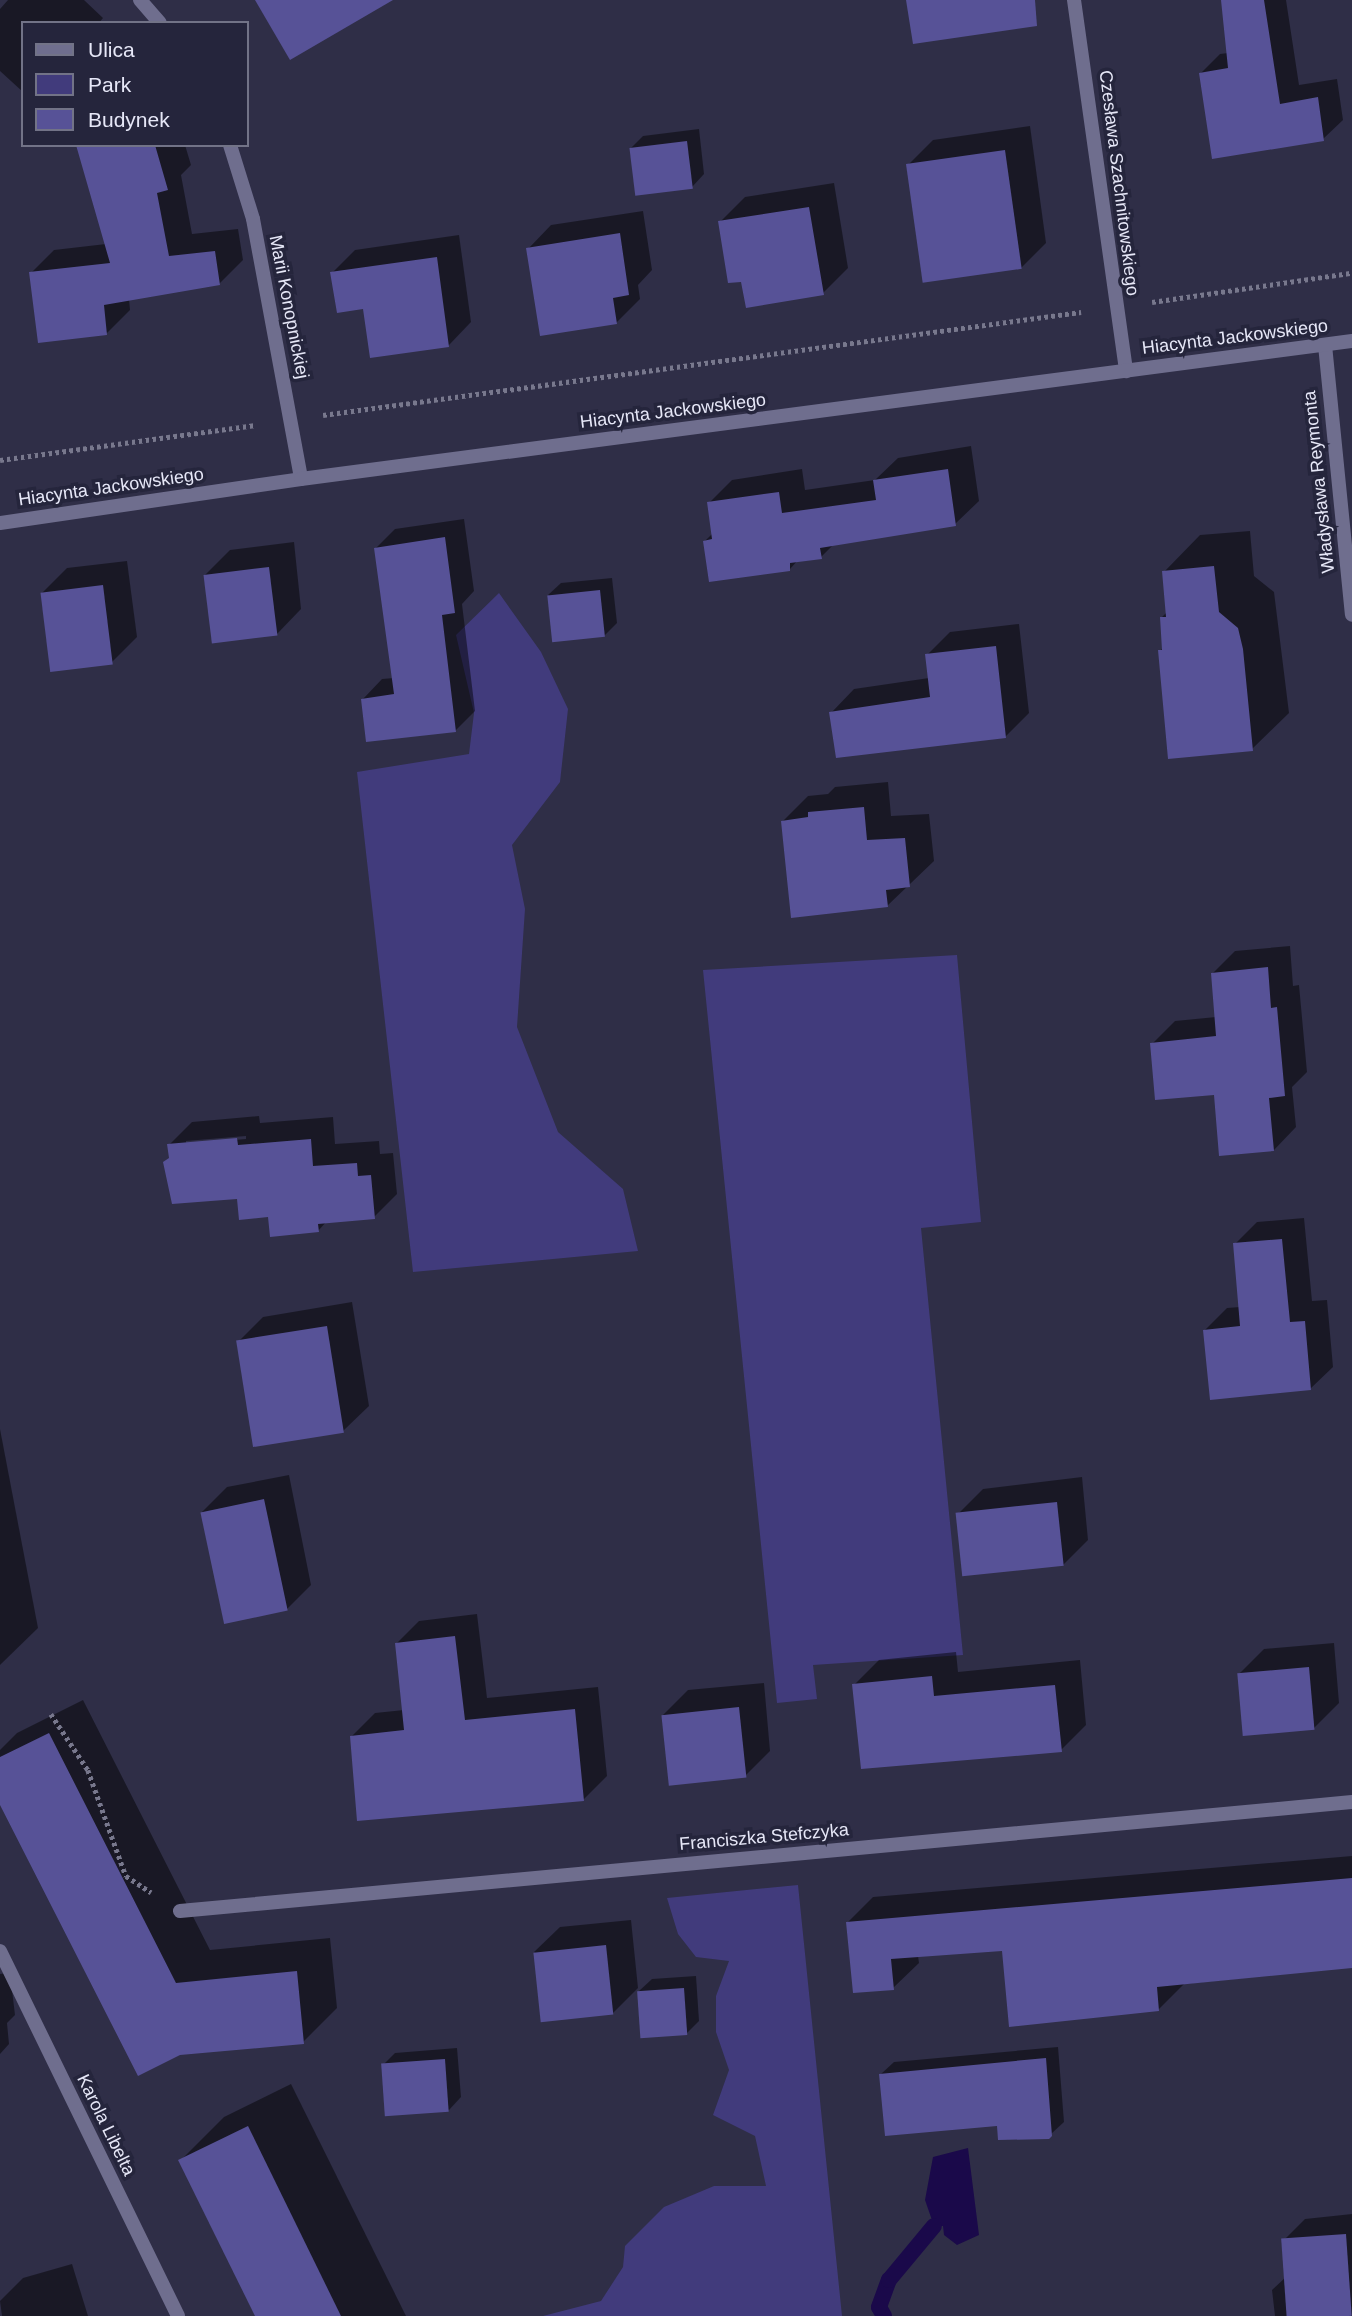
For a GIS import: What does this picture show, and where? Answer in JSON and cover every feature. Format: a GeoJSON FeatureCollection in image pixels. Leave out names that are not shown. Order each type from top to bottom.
{"type":"FeatureCollection","features":[{"type":"Feature","properties":{"kind":"street"},"geometry":{"type":"LineString","coordinates":[[140,0],[158,21]]}},
{"type":"Feature","properties":{"kind":"street","name":"Czesława Szachnitowskiego"},"geometry":{"type":"LineString","coordinates":[[1074,0],[1115,308],[1126,371]]}},
{"type":"Feature","properties":{"kind":"street","name":"Marii Konopnickiej"},"geometry":{"type":"LineString","coordinates":[[231,147],[253,219],[301,479]]}},
{"type":"Feature","properties":{"kind":"street","name":"Hiacynta Jackowskiego"},"geometry":{"type":"LineString","coordinates":[[0,523],[301,479],[1352,341]]}},
{"type":"Feature","properties":{"kind":"street","name":"Władysława Reymonta"},"geometry":{"type":"LineString","coordinates":[[1325,345],[1352,615]]}},
{"type":"Feature","properties":{"kind":"street","name":"Franciszka Stefczyka"},"geometry":{"type":"LineString","coordinates":[[180,1911],[1352,1802]]}},
{"type":"Feature","properties":{"kind":"street","name":"Karola Libelta"},"geometry":{"type":"LineString","coordinates":[[0,1951],[178,2316]]}},
{"type":"Feature","properties":{"kind":"path"},"geometry":{"type":"LineString","coordinates":[[0,460],[1115,308],[1352,273]]}},
{"type":"Feature","properties":{"kind":"path"},"geometry":{"type":"LineString","coordinates":[[51,1714],[88,1770],[126,1876],[180,1911]]}},
{"type":"Feature","properties":{"kind":"green space"},"geometry":{"type":"Polygon","coordinates":[[[499,593],[541,652],[568,709],[560,782],[512,845],[525,909],[517,1027],[558,1132],[623,1189],[638,1251],[413,1272],[357,772],[469,754],[474,713],[456,635],[499,593]]]}},
{"type":"Feature","properties":{"kind":"green space"},"geometry":{"type":"Polygon","coordinates":[[[957,955],[981,1222],[921,1228],[963,1655],[813,1665],[817,1699],[777,1703],[703,970],[957,955]]]}},
{"type":"Feature","properties":{"kind":"green space"},"geometry":{"type":"Polygon","coordinates":[[[798,1885],[842,2316],[543,2316],[601,2301],[623,2267],[625,2246],[664,2207],[714,2186],[766,2186],[755,2136],[713,2115],[729,2070],[716,2032],[716,1996],[729,1961],[696,1957],[678,1934],[667,1898],[798,1885]]]}},
{"type":"Feature","properties":{"kind":"shaded area"},"geometry":{"type":"Polygon","coordinates":[[[968,2148],[979,2235],[957,2245],[944,2235],[943,2226],[934,2226],[925,2200],[933,2157],[968,2148]]]}},
{"type":"Feature","properties":{"kind":"building"},"geometry":{"type":"Polygon","coordinates":[[[255,0],[393,0],[290,60],[255,0]]]}},
{"type":"Feature","properties":{"kind":"building"},"geometry":{"type":"Polygon","coordinates":[[[906,0],[1035,0],[1037,26],[913,44],[906,0]]]}},
{"type":"Feature","properties":{"kind":"building"},"geometry":{"type":"Polygon","coordinates":[[[1221,0],[1264,0],[1280,104],[1318,97],[1324,141],[1212,159],[1199,73],[1228,68],[1221,0]]]}},
{"type":"Feature","properties":{"kind":"building"},"geometry":{"type":"Polygon","coordinates":[[[687,141],[693,189],[635,196],[629,148],[687,141]]]}},
{"type":"Feature","properties":{"kind":"building"},"geometry":{"type":"Polygon","coordinates":[[[77,147],[156,147],[168,190],[157,193],[169,256],[215,251],[220,285],[104,305],[107,335],[38,343],[29,272],[110,263],[77,147]]]}},
{"type":"Feature","properties":{"kind":"building"},"geometry":{"type":"Polygon","coordinates":[[[1005,150],[1022,269],[923,283],[906,164],[1005,150]]]}},
{"type":"Feature","properties":{"kind":"building"},"geometry":{"type":"Polygon","coordinates":[[[809,207],[824,295],[746,308],[741,282],[728,283],[718,221],[809,207]]]}},
{"type":"Feature","properties":{"kind":"building"},"geometry":{"type":"Polygon","coordinates":[[[620,233],[629,295],[613,298],[617,324],[540,336],[526,248],[620,233]]]}},
{"type":"Feature","properties":{"kind":"building"},"geometry":{"type":"Polygon","coordinates":[[[437,257],[449,347],[370,358],[363,309],[337,313],[330,272],[437,257]]]}},
{"type":"Feature","properties":{"kind":"building"},"geometry":{"type":"Polygon","coordinates":[[[948,469],[956,526],[820,548],[822,559],[790,563],[790,571],[709,582],[703,541],[712,539],[707,502],[779,492],[782,513],[876,500],[873,480],[948,469]]]}},
{"type":"Feature","properties":{"kind":"building"},"geometry":{"type":"Polygon","coordinates":[[[445,537],[455,613],[442,615],[456,732],[366,742],[361,699],[394,694],[374,548],[445,537]]]}},
{"type":"Feature","properties":{"kind":"building"},"geometry":{"type":"Polygon","coordinates":[[[1214,566],[1219,612],[1238,628],[1243,649],[1253,751],[1168,759],[1158,650],[1162,650],[1160,617],[1166,617],[1162,571],[1214,566]]]}},
{"type":"Feature","properties":{"kind":"building"},"geometry":{"type":"Polygon","coordinates":[[[269,567],[277,635],[212,644],[203,575],[269,567]]]}},
{"type":"Feature","properties":{"kind":"building"},"geometry":{"type":"Polygon","coordinates":[[[103,585],[113,664],[50,672],[40,593],[103,585]]]}},
{"type":"Feature","properties":{"kind":"building"},"geometry":{"type":"Polygon","coordinates":[[[600,590],[605,637],[552,642],[547,596],[600,590]]]}},
{"type":"Feature","properties":{"kind":"building"},"geometry":{"type":"Polygon","coordinates":[[[996,646],[1006,738],[836,758],[829,712],[930,697],[925,654],[996,646]]]}},
{"type":"Feature","properties":{"kind":"building"},"geometry":{"type":"Polygon","coordinates":[[[864,807],[867,840],[905,838],[910,887],[886,890],[888,907],[791,918],[781,821],[808,817],[808,812],[864,807]]]}},
{"type":"Feature","properties":{"kind":"building"},"geometry":{"type":"Polygon","coordinates":[[[1268,967],[1271,1008],[1277,1007],[1285,1096],[1269,1098],[1274,1151],[1219,1156],[1214,1095],[1155,1100],[1150,1043],[1216,1036],[1211,973],[1268,967]]]}},
{"type":"Feature","properties":{"kind":"building"},"geometry":{"type":"Polygon","coordinates":[[[237,1138],[238,1145],[311,1139],[313,1166],[357,1163],[358,1176],[371,1175],[375,1219],[318,1224],[319,1232],[270,1237],[268,1217],[239,1220],[237,1199],[172,1204],[163,1162],[169,1158],[167,1144],[237,1138]]]}},
{"type":"Feature","properties":{"kind":"building"},"geometry":{"type":"Polygon","coordinates":[[[1282,1239],[1290,1322],[1305,1321],[1311,1390],[1210,1400],[1203,1330],[1240,1326],[1233,1243],[1282,1239]]]}},
{"type":"Feature","properties":{"kind":"building"},"geometry":{"type":"Polygon","coordinates":[[[327,1326],[344,1433],[253,1447],[236,1340],[327,1326]]]}},
{"type":"Feature","properties":{"kind":"building"},"geometry":{"type":"Polygon","coordinates":[[[264,1499],[288,1611],[224,1624],[200,1513],[264,1499]]]}},
{"type":"Feature","properties":{"kind":"building"},"geometry":{"type":"Polygon","coordinates":[[[1057,1502],[1064,1566],[962,1576],[956,1513],[1057,1502]]]}},
{"type":"Feature","properties":{"kind":"building"},"geometry":{"type":"Polygon","coordinates":[[[455,1636],[465,1720],[575,1709],[584,1801],[357,1821],[350,1736],[404,1730],[395,1643],[455,1636]]]}},
{"type":"Feature","properties":{"kind":"building"},"geometry":{"type":"Polygon","coordinates":[[[1309,1667],[1314,1730],[1243,1736],[1237,1673],[1309,1667]]]}},
{"type":"Feature","properties":{"kind":"building"},"geometry":{"type":"Polygon","coordinates":[[[932,1676],[934,1696],[1055,1685],[1062,1752],[861,1769],[852,1684],[932,1676]]]}},
{"type":"Feature","properties":{"kind":"building"},"geometry":{"type":"Polygon","coordinates":[[[739,1707],[746,1778],[669,1786],[661,1715],[739,1707]]]}},
{"type":"Feature","properties":{"kind":"building"},"geometry":{"type":"Polygon","coordinates":[[[49,1733],[176,1983],[297,1971],[304,2044],[180,2055],[138,2076],[0,1805],[0,1757],[49,1733]]]}},
{"type":"Feature","properties":{"kind":"building"},"geometry":{"type":"Polygon","coordinates":[[[1352,1878],[1352,1968],[1157,1987],[1159,2011],[1009,2027],[1002,1951],[891,1959],[894,1990],[853,1993],[846,1922],[1352,1878]]]}},
{"type":"Feature","properties":{"kind":"building"},"geometry":{"type":"Polygon","coordinates":[[[606,1945],[613,2015],[541,2022],[533,1953],[606,1945]]]}},
{"type":"Feature","properties":{"kind":"building"},"geometry":{"type":"Polygon","coordinates":[[[684,1988],[687,2035],[640,2038],[637,1991],[684,1988]]]}},
{"type":"Feature","properties":{"kind":"building"},"geometry":{"type":"Polygon","coordinates":[[[1046,2058],[1052,2136],[1049,2139],[998,2140],[997,2126],[885,2136],[879,2074],[1046,2058]]]}},
{"type":"Feature","properties":{"kind":"building"},"geometry":{"type":"Polygon","coordinates":[[[445,2059],[449,2112],[385,2116],[381,2063],[445,2059]]]}},
{"type":"Feature","properties":{"kind":"building"},"geometry":{"type":"Polygon","coordinates":[[[248,2126],[341,2316],[255,2316],[178,2160],[248,2126]]]}},
{"type":"Feature","properties":{"kind":"building"},"geometry":{"type":"Polygon","coordinates":[[[1346,2234],[1352,2316],[1287,2316],[1281,2239],[1346,2234]]]}},
{"type":"Feature","properties":{"kind":"waterway"},"geometry":{"type":"LineString","coordinates":[[884,2316],[879,2307],[889,2280],[934,2226]]}}]}
